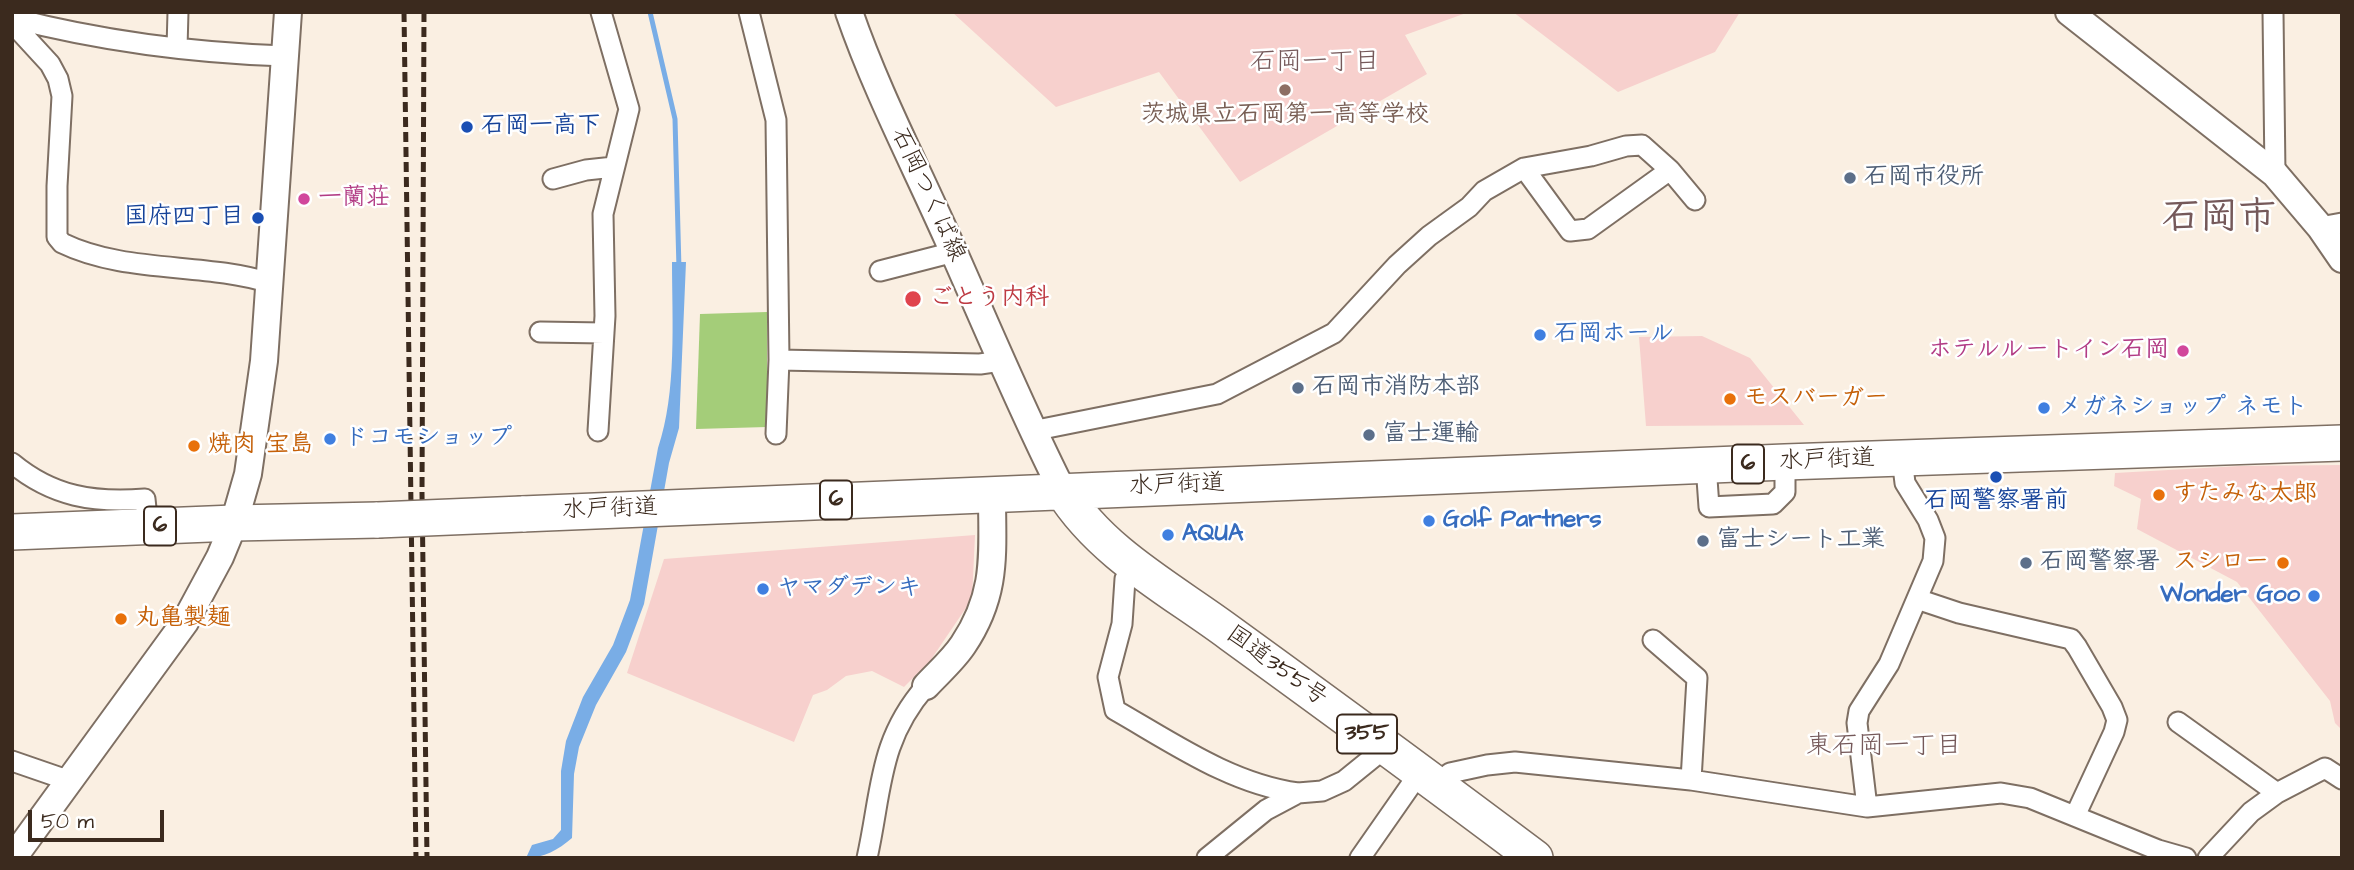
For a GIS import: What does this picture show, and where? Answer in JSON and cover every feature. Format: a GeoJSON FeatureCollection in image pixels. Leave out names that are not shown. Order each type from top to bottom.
{"type":"FeatureCollection","features":[{"type":"Feature","properties":{"kind":"highway","name":"水戸街道"},"geometry":{"type":"LineString","coordinates":[[12,532],[378,520],[1706,465],[2342,443]]}},
{"type":"Feature","properties":{"kind":"highway","name":"国道355号"},"geometry":{"type":"LineString","coordinates":[[1062,490],[1089,526],[1133,564],[1535,858]]}},
{"type":"Feature","properties":{"kind":"street"},"geometry":{"type":"LineString","coordinates":[[177,48],[178,12]]}},
{"type":"Feature","properties":{"kind":"street"},"geometry":{"type":"LineString","coordinates":[[13,858],[185,622],[208,581],[234,523],[248,474],[258,409],[270,283],[288,12]]}},
{"type":"Feature","properties":{"kind":"street"},"geometry":{"type":"LineString","coordinates":[[598,431],[604,333],[603,214],[629,109],[601,12]]}},
{"type":"Feature","properties":{"kind":"street"},"geometry":{"type":"LineString","coordinates":[[749,12],[776,120],[779,360],[776,434]]}},
{"type":"Feature","properties":{"kind":"street","name":"石岡つくば線"},"geometry":{"type":"LineString","coordinates":[[849,12],[876,83],[1032,431],[1062,490]]}},
{"type":"Feature","properties":{"kind":"street"},"geometry":{"type":"LineString","coordinates":[[2069,12],[2276,174],[2331,225],[2342,259]]}},
{"type":"Feature","properties":{"kind":"street"},"geometry":{"type":"LineString","coordinates":[[2273,12],[2276,174]]}},
{"type":"Feature","properties":{"kind":"street"},"geometry":{"type":"LineString","coordinates":[[270,283],[187,268],[115,260],[62,243],[57,237],[57,187],[62,96],[58,79],[50,64],[16,27],[15,19],[85,34],[206,52],[285,56]]}},
{"type":"Feature","properties":{"kind":"street"},"geometry":{"type":"LineString","coordinates":[[1032,431],[1217,394],[1334,333],[1397,265],[1429,236],[1469,207],[1484,191],[1524,168],[1642,145],[1670,170],[1695,200]]}},
{"type":"Feature","properties":{"kind":"street"},"geometry":{"type":"LineString","coordinates":[[553,179],[586,170],[614,167]]}},
{"type":"Feature","properties":{"kind":"street"},"geometry":{"type":"LineString","coordinates":[[1524,168],[1570,231],[1588,229],[1670,170]]}},
{"type":"Feature","properties":{"kind":"street"},"geometry":{"type":"LineString","coordinates":[[880,271],[954,252]]}},
{"type":"Feature","properties":{"kind":"street"},"geometry":{"type":"LineString","coordinates":[[540,332],[604,333]]}},
{"type":"Feature","properties":{"kind":"street"},"geometry":{"type":"LineString","coordinates":[[779,360],[980,364],[1001,361]]}},
{"type":"Feature","properties":{"kind":"street"},"geometry":{"type":"LineString","coordinates":[[1867,807],[1857,723],[1859,711],[1889,664],[1933,561],[1935,538],[1928,520],[1905,483],[1902,458]]}},
{"type":"Feature","properties":{"kind":"street"},"geometry":{"type":"LineString","coordinates":[[12,463],[68,495],[108,502],[145,499],[148,527]]}},
{"type":"Feature","properties":{"kind":"street"},"geometry":{"type":"LineString","coordinates":[[867,858],[878,788],[888,751],[910,704],[962,648],[986,598],[993,566],[992,494]]}},
{"type":"Feature","properties":{"kind":"street"},"geometry":{"type":"LineString","coordinates":[[1133,564],[1125,579],[1122,624],[1108,677],[1115,710],[1225,772],[1298,793],[1322,791],[1344,781],[1386,747]]}},
{"type":"Feature","properties":{"kind":"street"},"geometry":{"type":"LineString","coordinates":[[1917,599],[1959,613],[2071,639],[2077,646],[2117,720],[2075,817]]}},
{"type":"Feature","properties":{"kind":"street"},"geometry":{"type":"LineString","coordinates":[[1653,640],[1697,678],[1691,780]]}},
{"type":"Feature","properties":{"kind":"street"},"geometry":{"type":"LineString","coordinates":[[2178,722],[2277,793]]}},
{"type":"Feature","properties":{"kind":"street"},"geometry":{"type":"LineString","coordinates":[[12,761],[70,781]]}},
{"type":"Feature","properties":{"kind":"street"},"geometry":{"type":"LineString","coordinates":[[1360,858],[1429,779],[1487,765],[1515,762],[1691,780],[1867,807],[2001,793],[2030,798],[2158,850],[2186,858]]}},
{"type":"Feature","properties":{"kind":"street"},"geometry":{"type":"LineString","coordinates":[[2208,858],[2251,812],[2277,793],[2325,768],[2342,779]]}},
{"type":"Feature","properties":{"kind":"street"},"geometry":{"type":"LineString","coordinates":[[1207,858],[1266,810],[1298,793]]}},
{"type":"Feature","properties":{"kind":"shaded area","name":"茨城県立石岡第一高等学校"},"geometry":{"type":"Polygon","coordinates":[[[952,12],[1469,12],[1405,35],[1427,74],[1240,182],[1159,72],[1056,107],[952,12]]]}},
{"type":"Feature","properties":{"kind":"shaded area"},"geometry":{"type":"Polygon","coordinates":[[[1513,12],[1740,12],[1715,52],[1618,92],[1513,12]]]}},
{"type":"Feature","properties":{"kind":"shaded area"},"geometry":{"type":"Polygon","coordinates":[[[1702,336],[1750,358],[1804,425],[1646,426],[1639,337],[1702,336]]]}},
{"type":"Feature","properties":{"kind":"shaded area"},"geometry":{"type":"Polygon","coordinates":[[[2342,465],[2342,730],[2335,723],[2330,701],[2237,582],[2137,529],[2141,499],[2114,486],[2115,473],[2240,466],[2342,465]]]}},
{"type":"Feature","properties":{"kind":"shaded area"},"geometry":{"type":"Polygon","coordinates":[[[975,535],[972,599],[930,661],[904,687],[872,671],[846,676],[827,690],[813,695],[794,742],[627,673],[664,559],[975,535]]]}},
{"type":"Feature","properties":{"kind":"green space"},"geometry":{"type":"Polygon","coordinates":[[[767,312],[767,427],[696,429],[700,314],[767,312]]]}},
{"type":"Feature","properties":{"kind":"water"},"geometry":{"type":"Polygon","coordinates":[[[672,262],[686,262],[679,428],[669,463],[644,604],[626,652],[596,705],[579,747],[574,774],[572,838],[539,857],[526,858],[532,845],[553,839],[561,830],[561,771],[566,741],[583,697],[613,645],[630,600],[671,380],[672,262]]]}},
{"type":"Feature","properties":{"kind":"waterway"},"geometry":{"type":"LineString","coordinates":[[650,12],[675,119],[679,269]]}},
{"type":"Feature","properties":{"kind":"railway"},"geometry":{"type":"LineString","coordinates":[[404,12],[416,858]]}},
{"type":"Feature","properties":{"kind":"railway"},"geometry":{"type":"LineString","coordinates":[[424,12],[422,493],[427,858]]}},
{"type":"Feature","properties":{"kind":"place","name":"茨城県立石岡第一高等学校"},"geometry":{"type":"Point","coordinates":[1285,90]}},
{"type":"Feature","properties":{"kind":"place","name":"石岡一高下"},"geometry":{"type":"Point","coordinates":[467,127]}},
{"type":"Feature","properties":{"kind":"place","name":"石岡市役所"},"geometry":{"type":"Point","coordinates":[1850,178]}},
{"type":"Feature","properties":{"kind":"place","name":"一蘭荘"},"geometry":{"type":"Point","coordinates":[304,199]}},
{"type":"Feature","properties":{"kind":"place","name":"国府四丁目"},"geometry":{"type":"Point","coordinates":[258,218]}},
{"type":"Feature","properties":{"kind":"place","name":"ごとう内科"},"geometry":{"type":"Point","coordinates":[913,299]}},
{"type":"Feature","properties":{"kind":"place","name":"石岡ホール"},"geometry":{"type":"Point","coordinates":[1540,335]}},
{"type":"Feature","properties":{"kind":"place","name":"ホテルルートイン石岡"},"geometry":{"type":"Point","coordinates":[2183,351]}},
{"type":"Feature","properties":{"kind":"place","name":"石岡市消防本部"},"geometry":{"type":"Point","coordinates":[1298,388]}},
{"type":"Feature","properties":{"kind":"place","name":"モスバーガー"},"geometry":{"type":"Point","coordinates":[1730,399]}},
{"type":"Feature","properties":{"kind":"place","name":"メガネショップ ネモト"},"geometry":{"type":"Point","coordinates":[2044,408]}},
{"type":"Feature","properties":{"kind":"place","name":"富士運輸"},"geometry":{"type":"Point","coordinates":[1369,435]}},
{"type":"Feature","properties":{"kind":"place","name":"ドコモショップ"},"geometry":{"type":"Point","coordinates":[330,439]}},
{"type":"Feature","properties":{"kind":"place","name":"焼肉 宝島"},"geometry":{"type":"Point","coordinates":[194,446]}},
{"type":"Feature","properties":{"kind":"place","name":"石岡警察署前"},"geometry":{"type":"Point","coordinates":[1996,477]}},
{"type":"Feature","properties":{"kind":"place","name":"すたみな太郎"},"geometry":{"type":"Point","coordinates":[2159,495]}},
{"type":"Feature","properties":{"kind":"place","name":"Golf Partners"},"geometry":{"type":"Point","coordinates":[1429,521]}},
{"type":"Feature","properties":{"kind":"place","name":"AQUA"},"geometry":{"type":"Point","coordinates":[1168,535]}},
{"type":"Feature","properties":{"kind":"place","name":"富士シート工業"},"geometry":{"type":"Point","coordinates":[1703,541]}},
{"type":"Feature","properties":{"kind":"place","name":"石岡警察署"},"geometry":{"type":"Point","coordinates":[2026,563]}},
{"type":"Feature","properties":{"kind":"place","name":"スシロー"},"geometry":{"type":"Point","coordinates":[2283,563]}},
{"type":"Feature","properties":{"kind":"place","name":"ヤマダデンキ"},"geometry":{"type":"Point","coordinates":[763,589]}},
{"type":"Feature","properties":{"kind":"place","name":"Wonder Goo"},"geometry":{"type":"Point","coordinates":[2314,596]}},
{"type":"Feature","properties":{"kind":"place","name":"丸亀製麺"},"geometry":{"type":"Point","coordinates":[121,619]}},
{"type":"Feature","properties":{"kind":"district","name":"石岡一丁目"},"geometry":{"type":"Point","coordinates":[1315,64]}},
{"type":"Feature","properties":{"kind":"district","name":"石岡市"},"geometry":{"type":"Point","coordinates":[2219,220]}},
{"type":"Feature","properties":{"kind":"district","name":"東石岡一丁目"},"geometry":{"type":"Point","coordinates":[1884,748]}}]}
